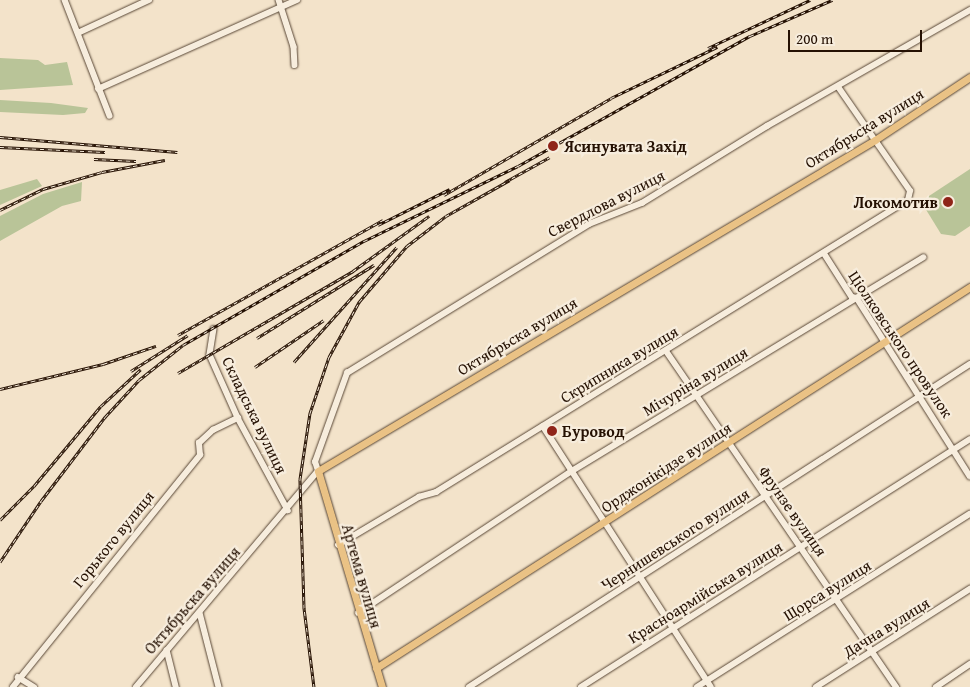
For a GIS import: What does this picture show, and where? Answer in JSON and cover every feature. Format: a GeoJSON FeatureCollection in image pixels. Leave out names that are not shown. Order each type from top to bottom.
{"type":"FeatureCollection","features":[{"type":"Feature","properties":{"kind":"main road","name":"Октябрьска вулиця"},"geometry":{"type":"LineString","coordinates":[[318,471],[875,140],[970,77]]}},
{"type":"Feature","properties":{"kind":"main road","name":"Орджонікідзе вулиця"},"geometry":{"type":"LineString","coordinates":[[376,668],[970,287]]}},
{"type":"Feature","properties":{"kind":"main road","name":"Артема вулиця"},"geometry":{"type":"LineString","coordinates":[[318,471],[358,613],[382,687]]}},
{"type":"Feature","properties":{"kind":"street"},"geometry":{"type":"LineString","coordinates":[[65,0],[80,32],[98,89],[110,116]]}},
{"type":"Feature","properties":{"kind":"street"},"geometry":{"type":"LineString","coordinates":[[80,32],[149,0]]}},
{"type":"Feature","properties":{"kind":"street"},"geometry":{"type":"LineString","coordinates":[[279,0],[294,48],[295,65]]}},
{"type":"Feature","properties":{"kind":"street"},"geometry":{"type":"LineString","coordinates":[[98,89],[297,0]]}},
{"type":"Feature","properties":{"kind":"street","name":"Свердлова вулиця"},"geometry":{"type":"LineString","coordinates":[[318,471],[314,462],[347,373],[589,224],[642,203],[760,130],[838,88],[970,10]]}},
{"type":"Feature","properties":{"kind":"street"},"geometry":{"type":"LineString","coordinates":[[838,88],[875,140]]}},
{"type":"Feature","properties":{"kind":"street","name":"Скрипника вулиця"},"geometry":{"type":"LineString","coordinates":[[338,545],[419,497],[436,492],[667,352],[905,203],[910,197],[910,191],[875,140]]}},
{"type":"Feature","properties":{"kind":"street","name":"Ціолковського провулок"},"geometry":{"type":"LineString","coordinates":[[824,253],[852,297],[857,298],[955,449],[970,476]]}},
{"type":"Feature","properties":{"kind":"street","name":"Мічуріна вулиця"},"geometry":{"type":"LineString","coordinates":[[358,613],[572,472],[923,258]]}},
{"type":"Feature","properties":{"kind":"street","name":"Складська вулиця"},"geometry":{"type":"LineString","coordinates":[[214,329],[210,355],[238,418],[288,510]]}},
{"type":"Feature","properties":{"kind":"street","name":"Фрунзе вулиця"},"geometry":{"type":"LineString","coordinates":[[667,352],[896,687]]}},
{"type":"Feature","properties":{"kind":"street","name":"Чернишевського вулиця"},"geometry":{"type":"LineString","coordinates":[[469,687],[970,364]]}},
{"type":"Feature","properties":{"kind":"street","name":"Горького вулиця"},"geometry":{"type":"LineString","coordinates":[[13,687],[18,678],[200,455],[199,443],[213,430],[238,418]]}},
{"type":"Feature","properties":{"kind":"street"},"geometry":{"type":"LineString","coordinates":[[543,426],[711,687]]}},
{"type":"Feature","properties":{"kind":"street","name":"Красноармійська вулиця"},"geometry":{"type":"LineString","coordinates":[[581,687],[802,548],[970,439]]}},
{"type":"Feature","properties":{"kind":"street","name":"Октябрьска вулиця"},"geometry":{"type":"LineString","coordinates":[[136,687],[288,510],[318,471]]}},
{"type":"Feature","properties":{"kind":"street","name":"Щорса вулиця"},"geometry":{"type":"LineString","coordinates":[[697,687],[837,601],[970,514]]}},
{"type":"Feature","properties":{"kind":"street","name":"Дачна вулиця"},"geometry":{"type":"LineString","coordinates":[[816,687],[970,589]]}},
{"type":"Feature","properties":{"kind":"street"},"geometry":{"type":"LineString","coordinates":[[200,613],[219,687]]}},
{"type":"Feature","properties":{"kind":"street"},"geometry":{"type":"LineString","coordinates":[[167,650],[176,687]]}},
{"type":"Feature","properties":{"kind":"street"},"geometry":{"type":"LineString","coordinates":[[936,687],[970,664]]}},
{"type":"Feature","properties":{"kind":"street"},"geometry":{"type":"LineString","coordinates":[[18,678],[34,687]]}},
{"type":"Feature","properties":{"kind":"green space"},"geometry":{"type":"Polygon","coordinates":[[[0,58],[38,60],[45,65],[67,62],[73,85],[0,90],[0,58]]]}},
{"type":"Feature","properties":{"kind":"green space"},"geometry":{"type":"Polygon","coordinates":[[[0,100],[51,103],[88,108],[85,113],[63,115],[0,112],[0,100]]]}},
{"type":"Feature","properties":{"kind":"green space","name":"Локомотив"},"geometry":{"type":"Polygon","coordinates":[[[970,169],[970,226],[955,236],[941,234],[925,208],[929,196],[970,169]]]}},
{"type":"Feature","properties":{"kind":"green space"},"geometry":{"type":"Polygon","coordinates":[[[37,179],[42,186],[0,205],[0,190],[37,179]]]}},
{"type":"Feature","properties":{"kind":"green space"},"geometry":{"type":"Polygon","coordinates":[[[82,182],[81,201],[62,206],[0,241],[0,216],[43,194],[82,182]]]}},
{"type":"Feature","properties":{"kind":"railway"},"geometry":{"type":"LineString","coordinates":[[708,48],[810,0]]}},
{"type":"Feature","properties":{"kind":"railway"},"geometry":{"type":"LineString","coordinates":[[0,562],[41,501],[105,417],[139,380],[183,345],[364,241],[518,166],[750,36],[832,0]]}},
{"type":"Feature","properties":{"kind":"railway"},"geometry":{"type":"LineString","coordinates":[[444,195],[611,98],[717,47]]}},
{"type":"Feature","properties":{"kind":"railway"},"geometry":{"type":"LineString","coordinates":[[0,137],[177,152]]}},
{"type":"Feature","properties":{"kind":"railway"},"geometry":{"type":"LineString","coordinates":[[0,147],[105,152]]}},
{"type":"Feature","properties":{"kind":"railway"},"geometry":{"type":"LineString","coordinates":[[505,182],[550,157]]}},
{"type":"Feature","properties":{"kind":"railway"},"geometry":{"type":"LineString","coordinates":[[94,159],[136,161]]}},
{"type":"Feature","properties":{"kind":"railway"},"geometry":{"type":"LineString","coordinates":[[0,210],[43,189],[102,172],[165,160]]}},
{"type":"Feature","properties":{"kind":"railway"},"geometry":{"type":"LineString","coordinates":[[314,687],[304,608],[300,479],[310,413],[329,357],[359,302],[407,246],[446,216],[510,180]]}},
{"type":"Feature","properties":{"kind":"railway"},"geometry":{"type":"LineString","coordinates":[[378,225],[450,189]]}},
{"type":"Feature","properties":{"kind":"railway"},"geometry":{"type":"LineString","coordinates":[[178,373],[353,271],[429,216]]}},
{"type":"Feature","properties":{"kind":"railway"},"geometry":{"type":"LineString","coordinates":[[178,335],[383,220]]}},
{"type":"Feature","properties":{"kind":"railway"},"geometry":{"type":"LineString","coordinates":[[294,362],[397,247]]}},
{"type":"Feature","properties":{"kind":"railway"},"geometry":{"type":"LineString","coordinates":[[257,338],[374,265]]}},
{"type":"Feature","properties":{"kind":"railway"},"geometry":{"type":"LineString","coordinates":[[255,367],[324,320]]}},
{"type":"Feature","properties":{"kind":"railway"},"geometry":{"type":"LineString","coordinates":[[131,371],[188,335]]}},
{"type":"Feature","properties":{"kind":"railway"},"geometry":{"type":"LineString","coordinates":[[0,389],[103,364],[156,346]]}},
{"type":"Feature","properties":{"kind":"railway"},"geometry":{"type":"LineString","coordinates":[[0,520],[34,486],[101,406],[141,369]]}},
{"type":"Feature","properties":{"kind":"place","name":"Ясинувата Захід"},"geometry":{"type":"Point","coordinates":[553,146]}},
{"type":"Feature","properties":{"kind":"place","name":"Локомотив"},"geometry":{"type":"Point","coordinates":[948,202]}},
{"type":"Feature","properties":{"kind":"place","name":"Буровод"},"geometry":{"type":"Point","coordinates":[552,431]}}]}
